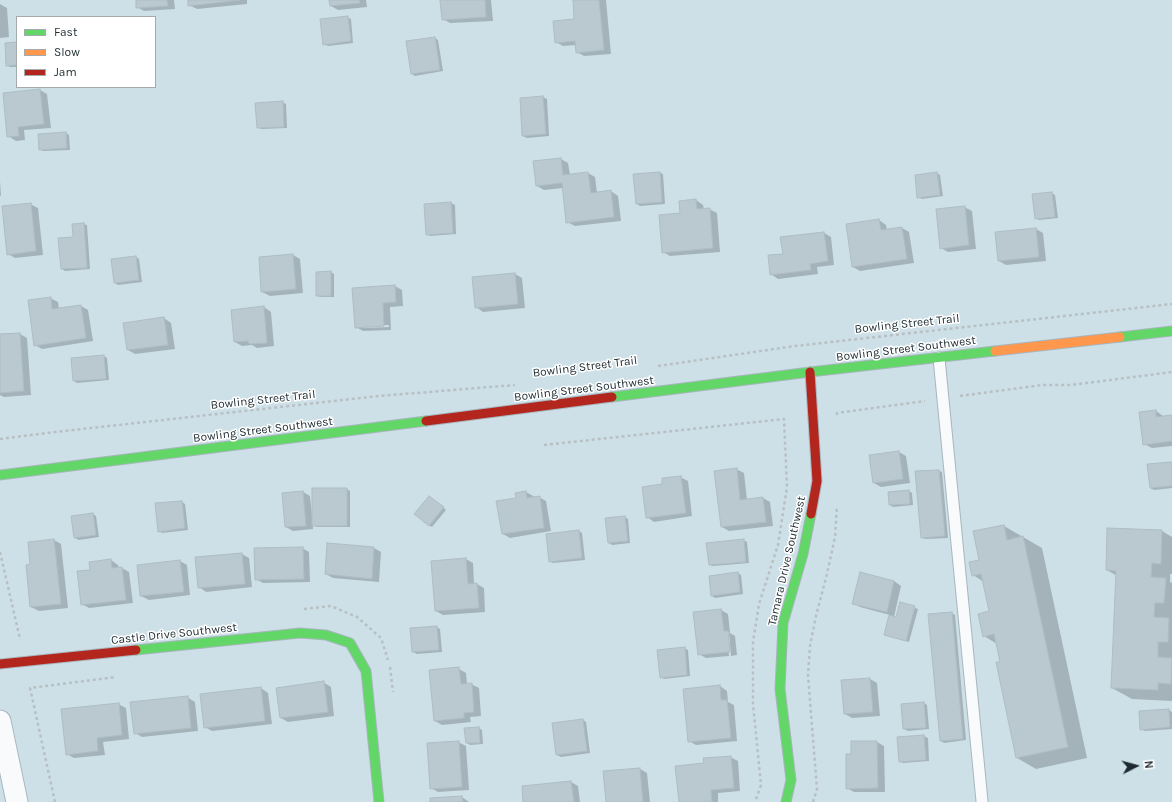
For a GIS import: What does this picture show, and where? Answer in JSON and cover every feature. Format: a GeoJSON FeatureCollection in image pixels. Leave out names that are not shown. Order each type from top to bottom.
{"type":"FeatureCollection","features":[{"type":"Feature","properties":{"kind":"main road","name":"Bowling Street Southwest"},"geometry":{"type":"LineString","coordinates":[[0,476],[810,372],[1172,331]]}},
{"type":"Feature","properties":{"kind":"main road","name":"Tamara Drive Southwest"},"geometry":{"type":"LineString","coordinates":[[786,802],[791,780],[780,689],[783,623],[803,554],[817,481],[810,372]]}},
{"type":"Feature","properties":{"kind":"main road","name":"Castle Drive Southwest"},"geometry":{"type":"LineString","coordinates":[[0,664],[300,633],[326,635],[350,643],[366,671],[379,802]]}},
{"type":"Feature","properties":{"kind":"street"},"geometry":{"type":"LineString","coordinates":[[0,721],[17,802]]}},
{"type":"Feature","properties":{"kind":"lane"},"geometry":{"type":"LineString","coordinates":[[939,358],[982,801]]}},
{"type":"Feature","properties":{"kind":"path","name":"Bowling Street Trail"},"geometry":{"type":"LineString","coordinates":[[655,367],[795,346],[1172,304]]}},
{"type":"Feature","properties":{"kind":"path"},"geometry":{"type":"LineString","coordinates":[[837,421],[837,414],[1042,385],[1071,385],[1172,372]]}},
{"type":"Feature","properties":{"kind":"path","name":"Bowling Street Trail"},"geometry":{"type":"LineString","coordinates":[[0,439],[379,396],[519,384]]}},
{"type":"Feature","properties":{"kind":"path"},"geometry":{"type":"LineString","coordinates":[[544,445],[784,419],[787,487],[778,545],[759,604],[753,642],[753,704],[761,785],[755,802]]}},
{"type":"Feature","properties":{"kind":"path"},"geometry":{"type":"LineString","coordinates":[[813,802],[817,789],[808,675],[810,646],[816,616],[828,574],[835,537],[838,501]]}},
{"type":"Feature","properties":{"kind":"path"},"geometry":{"type":"LineString","coordinates":[[55,802],[30,688],[123,676]]}},
{"type":"Feature","properties":{"kind":"building"},"geometry":{"type":"Polygon","coordinates":[[[136,0],[167,0],[168,6],[136,8],[136,0]]]}},
{"type":"Feature","properties":{"kind":"building"},"geometry":{"type":"Polygon","coordinates":[[[188,0],[240,0],[188,6],[188,0]]]}},
{"type":"Feature","properties":{"kind":"building"},"geometry":{"type":"Polygon","coordinates":[[[329,0],[359,0],[360,3],[330,6],[329,0]]]}},
{"type":"Feature","properties":{"kind":"building"},"geometry":{"type":"Polygon","coordinates":[[[440,0],[485,0],[486,17],[442,20],[440,0]]]}},
{"type":"Feature","properties":{"kind":"building"},"geometry":{"type":"Polygon","coordinates":[[[573,0],[599,0],[604,50],[576,53],[575,41],[555,43],[553,21],[574,19],[573,0]]]}},
{"type":"Feature","properties":{"kind":"building"},"geometry":{"type":"Polygon","coordinates":[[[348,16],[351,41],[323,45],[320,19],[348,16]]]}},
{"type":"Feature","properties":{"kind":"building"},"geometry":{"type":"Polygon","coordinates":[[[435,37],[440,70],[411,74],[406,41],[435,37]]]}},
{"type":"Feature","properties":{"kind":"building"},"geometry":{"type":"Polygon","coordinates":[[[16,42],[16,65],[6,66],[5,43],[16,42]]]}},
{"type":"Feature","properties":{"kind":"building"},"geometry":{"type":"Polygon","coordinates":[[[40,89],[44,124],[18,127],[19,136],[7,137],[3,93],[40,89]]]}},
{"type":"Feature","properties":{"kind":"building"},"geometry":{"type":"Polygon","coordinates":[[[543,96],[546,134],[522,136],[520,98],[543,96]]]}},
{"type":"Feature","properties":{"kind":"building"},"geometry":{"type":"Polygon","coordinates":[[[283,101],[284,127],[257,128],[255,103],[283,101]]]}},
{"type":"Feature","properties":{"kind":"building"},"geometry":{"type":"Polygon","coordinates":[[[66,132],[67,148],[39,150],[38,134],[66,132]]]}},
{"type":"Feature","properties":{"kind":"building"},"geometry":{"type":"Polygon","coordinates":[[[561,158],[563,175],[588,172],[591,193],[611,190],[614,217],[566,223],[562,183],[536,186],[533,161],[561,158]]]}},
{"type":"Feature","properties":{"kind":"building"},"geometry":{"type":"Polygon","coordinates":[[[660,172],[662,202],[636,204],[633,174],[660,172]]]}},
{"type":"Feature","properties":{"kind":"building"},"geometry":{"type":"Polygon","coordinates":[[[937,172],[940,195],[917,198],[915,175],[937,172]]]}},
{"type":"Feature","properties":{"kind":"building"},"geometry":{"type":"Polygon","coordinates":[[[1052,192],[1055,217],[1035,219],[1032,194],[1052,192]]]}},
{"type":"Feature","properties":{"kind":"building"},"geometry":{"type":"Polygon","coordinates":[[[696,199],[697,209],[710,208],[713,248],[662,253],[659,215],[680,213],[679,201],[696,199]]]}},
{"type":"Feature","properties":{"kind":"building"},"geometry":{"type":"Polygon","coordinates":[[[451,202],[453,233],[426,235],[424,204],[451,202]]]}},
{"type":"Feature","properties":{"kind":"building"},"geometry":{"type":"Polygon","coordinates":[[[31,203],[36,251],[7,255],[2,206],[31,203]]]}},
{"type":"Feature","properties":{"kind":"building"},"geometry":{"type":"Polygon","coordinates":[[[965,206],[969,245],[940,249],[936,209],[965,206]]]}},
{"type":"Feature","properties":{"kind":"building"},"geometry":{"type":"Polygon","coordinates":[[[879,219],[881,230],[902,227],[907,259],[852,267],[846,224],[879,219]]]}},
{"type":"Feature","properties":{"kind":"building"},"geometry":{"type":"Polygon","coordinates":[[[84,223],[87,268],[61,269],[58,238],[73,237],[72,224],[84,223]]]}},
{"type":"Feature","properties":{"kind":"building"},"geometry":{"type":"Polygon","coordinates":[[[1036,228],[1039,257],[998,261],[995,232],[1036,228]]]}},
{"type":"Feature","properties":{"kind":"building"},"geometry":{"type":"Polygon","coordinates":[[[824,232],[828,261],[810,264],[811,270],[770,275],[768,255],[783,254],[780,237],[824,232]]]}},
{"type":"Feature","properties":{"kind":"building"},"geometry":{"type":"Polygon","coordinates":[[[293,254],[296,289],[261,292],[259,257],[293,254]]]}},
{"type":"Feature","properties":{"kind":"building"},"geometry":{"type":"Polygon","coordinates":[[[136,256],[139,280],[114,283],[111,259],[136,256]]]}},
{"type":"Feature","properties":{"kind":"building"},"geometry":{"type":"Polygon","coordinates":[[[331,271],[331,296],[316,296],[316,272],[331,271]]]}},
{"type":"Feature","properties":{"kind":"building"},"geometry":{"type":"Polygon","coordinates":[[[515,273],[518,304],[475,308],[472,277],[515,273]]]}},
{"type":"Feature","properties":{"kind":"building"},"geometry":{"type":"Polygon","coordinates":[[[395,285],[396,302],[383,303],[384,326],[355,328],[352,288],[395,285]]]}},
{"type":"Feature","properties":{"kind":"building"},"geometry":{"type":"Polygon","coordinates":[[[51,297],[52,309],[81,305],[86,338],[34,346],[28,300],[51,297]]]}},
{"type":"Feature","properties":{"kind":"building"},"geometry":{"type":"Polygon","coordinates":[[[264,306],[267,343],[249,344],[248,341],[234,342],[231,310],[264,306]]]}},
{"type":"Feature","properties":{"kind":"building"},"geometry":{"type":"Polygon","coordinates":[[[164,317],[168,345],[127,350],[123,323],[164,317]]]}},
{"type":"Feature","properties":{"kind":"building"},"geometry":{"type":"Polygon","coordinates":[[[20,333],[24,391],[0,393],[0,334],[20,333]]]}},
{"type":"Feature","properties":{"kind":"building"},"geometry":{"type":"Polygon","coordinates":[[[104,355],[106,379],[73,381],[71,358],[104,355]]]}},
{"type":"Feature","properties":{"kind":"building"},"geometry":{"type":"Polygon","coordinates":[[[1156,410],[1156,417],[1172,415],[1172,441],[1143,445],[1139,412],[1156,410]]]}},
{"type":"Feature","properties":{"kind":"building"},"geometry":{"type":"Polygon","coordinates":[[[899,451],[903,479],[873,483],[869,455],[899,451]]]}},
{"type":"Feature","properties":{"kind":"building"},"geometry":{"type":"Polygon","coordinates":[[[1172,462],[1172,486],[1150,488],[1147,464],[1172,462]]]}},
{"type":"Feature","properties":{"kind":"building"},"geometry":{"type":"Polygon","coordinates":[[[737,468],[740,500],[763,497],[766,522],[721,527],[714,471],[737,468]]]}},
{"type":"Feature","properties":{"kind":"building"},"geometry":{"type":"Polygon","coordinates":[[[939,470],[945,536],[921,538],[915,471],[939,470]]]}},
{"type":"Feature","properties":{"kind":"building"},"geometry":{"type":"Polygon","coordinates":[[[681,476],[686,513],[646,518],[642,487],[662,484],[662,478],[681,476]]]}},
{"type":"Feature","properties":{"kind":"building"},"geometry":{"type":"Polygon","coordinates":[[[312,488],[347,488],[347,526],[312,526],[312,488]]]}},
{"type":"Feature","properties":{"kind":"building"},"geometry":{"type":"Polygon","coordinates":[[[909,490],[910,504],[889,505],[888,492],[909,490]]]}},
{"type":"Feature","properties":{"kind":"building"},"geometry":{"type":"Polygon","coordinates":[[[303,491],[306,526],[285,527],[282,493],[303,491]]]}},
{"type":"Feature","properties":{"kind":"building"},"geometry":{"type":"Polygon","coordinates":[[[526,491],[527,498],[540,496],[544,528],[502,534],[496,501],[516,498],[515,493],[526,491]]]}},
{"type":"Feature","properties":{"kind":"building"},"geometry":{"type":"Polygon","coordinates":[[[429,496],[444,507],[429,526],[414,514],[429,496]]]}},
{"type":"Feature","properties":{"kind":"building"},"geometry":{"type":"Polygon","coordinates":[[[182,501],[185,528],[158,532],[155,503],[182,501]]]}},
{"type":"Feature","properties":{"kind":"building"},"geometry":{"type":"Polygon","coordinates":[[[93,513],[96,535],[74,538],[71,516],[93,513]]]}},
{"type":"Feature","properties":{"kind":"building"},"geometry":{"type":"Polygon","coordinates":[[[625,516],[628,541],[608,543],[605,518],[625,516]]]}},
{"type":"Feature","properties":{"kind":"building"},"geometry":{"type":"Polygon","coordinates":[[[1004,525],[1007,540],[1023,536],[1068,747],[1016,758],[996,662],[1000,662],[994,634],[983,637],[978,614],[989,611],[981,574],[972,576],[969,562],[979,560],[973,531],[1004,525]]]}},
{"type":"Feature","properties":{"kind":"building"},"geometry":{"type":"Polygon","coordinates":[[[1107,528],[1162,530],[1161,564],[1152,563],[1151,577],[1166,578],[1164,603],[1155,603],[1154,617],[1169,618],[1168,642],[1158,642],[1158,657],[1172,658],[1171,684],[1158,683],[1158,690],[1111,688],[1116,571],[1106,570],[1107,528]]]}},
{"type":"Feature","properties":{"kind":"building"},"geometry":{"type":"Polygon","coordinates":[[[579,530],[582,558],[549,562],[546,534],[579,530]]]}},
{"type":"Feature","properties":{"kind":"building"},"geometry":{"type":"Polygon","coordinates":[[[54,539],[61,604],[30,607],[26,565],[30,564],[28,542],[54,539]]]}},
{"type":"Feature","properties":{"kind":"building"},"geometry":{"type":"Polygon","coordinates":[[[744,539],[746,562],[709,565],[706,543],[744,539]]]}},
{"type":"Feature","properties":{"kind":"building"},"geometry":{"type":"Polygon","coordinates":[[[327,543],[374,547],[372,579],[325,574],[327,543]]]}},
{"type":"Feature","properties":{"kind":"building"},"geometry":{"type":"Polygon","coordinates":[[[303,547],[304,579],[255,580],[254,548],[303,547]]]}},
{"type":"Feature","properties":{"kind":"building"},"geometry":{"type":"Polygon","coordinates":[[[242,553],[245,584],[198,588],[195,557],[242,553]]]}},
{"type":"Feature","properties":{"kind":"building"},"geometry":{"type":"Polygon","coordinates":[[[466,558],[468,584],[477,583],[479,608],[435,611],[431,561],[466,558]]]}},
{"type":"Feature","properties":{"kind":"building"},"geometry":{"type":"Polygon","coordinates":[[[111,559],[112,568],[122,567],[126,600],[81,605],[77,571],[90,570],[89,562],[111,559]]]}},
{"type":"Feature","properties":{"kind":"building"},"geometry":{"type":"Polygon","coordinates":[[[180,560],[184,592],[140,596],[137,565],[180,560]]]}},
{"type":"Feature","properties":{"kind":"building"},"geometry":{"type":"Polygon","coordinates":[[[738,572],[740,592],[711,596],[709,576],[738,572]]]}},
{"type":"Feature","properties":{"kind":"building"},"geometry":{"type":"Polygon","coordinates":[[[860,572],[894,581],[887,612],[852,604],[860,572]]]}},
{"type":"Feature","properties":{"kind":"building"},"geometry":{"type":"Polygon","coordinates":[[[900,602],[915,606],[906,641],[884,635],[889,615],[896,617],[900,602]]]}},
{"type":"Feature","properties":{"kind":"building"},"geometry":{"type":"Polygon","coordinates":[[[721,609],[724,631],[728,631],[730,652],[698,655],[693,612],[721,609]]]}},
{"type":"Feature","properties":{"kind":"building"},"geometry":{"type":"Polygon","coordinates":[[[952,612],[963,739],[940,741],[928,614],[952,612]]]}},
{"type":"Feature","properties":{"kind":"building"},"geometry":{"type":"Polygon","coordinates":[[[437,626],[439,650],[412,652],[410,628],[437,626]]]}},
{"type":"Feature","properties":{"kind":"building"},"geometry":{"type":"Polygon","coordinates":[[[685,647],[687,675],[660,678],[657,650],[685,647]]]}},
{"type":"Feature","properties":{"kind":"building"},"geometry":{"type":"Polygon","coordinates":[[[459,667],[461,684],[472,683],[474,712],[464,713],[464,718],[434,721],[429,670],[459,667]]]}},
{"type":"Feature","properties":{"kind":"building"},"geometry":{"type":"Polygon","coordinates":[[[870,678],[873,712],[844,714],[841,680],[870,678]]]}},
{"type":"Feature","properties":{"kind":"building"},"geometry":{"type":"Polygon","coordinates":[[[324,681],[328,712],[280,718],[276,688],[324,681]]]}},
{"type":"Feature","properties":{"kind":"building"},"geometry":{"type":"Polygon","coordinates":[[[720,685],[721,700],[727,700],[731,738],[688,742],[683,689],[720,685]]]}},
{"type":"Feature","properties":{"kind":"building"},"geometry":{"type":"Polygon","coordinates":[[[261,687],[265,721],[204,728],[200,694],[261,687]]]}},
{"type":"Feature","properties":{"kind":"building"},"geometry":{"type":"Polygon","coordinates":[[[188,696],[191,728],[134,734],[130,702],[188,696]]]}},
{"type":"Feature","properties":{"kind":"building"},"geometry":{"type":"Polygon","coordinates":[[[924,702],[926,728],[903,729],[901,704],[924,702]]]}},
{"type":"Feature","properties":{"kind":"building"},"geometry":{"type":"Polygon","coordinates":[[[119,703],[122,735],[97,738],[98,751],[66,755],[61,709],[119,703]]]}},
{"type":"Feature","properties":{"kind":"building"},"geometry":{"type":"Polygon","coordinates":[[[1169,709],[1170,727],[1140,730],[1139,711],[1169,709]]]}},
{"type":"Feature","properties":{"kind":"building"},"geometry":{"type":"Polygon","coordinates":[[[583,719],[587,751],[556,755],[552,723],[583,719]]]}},
{"type":"Feature","properties":{"kind":"building"},"geometry":{"type":"Polygon","coordinates":[[[479,727],[480,743],[466,743],[464,728],[479,727]]]}},
{"type":"Feature","properties":{"kind":"building"},"geometry":{"type":"Polygon","coordinates":[[[924,735],[926,760],[899,762],[897,737],[924,735]]]}},
{"type":"Feature","properties":{"kind":"building"},"geometry":{"type":"Polygon","coordinates":[[[459,741],[462,787],[430,789],[427,743],[459,741]]]}},
{"type":"Feature","properties":{"kind":"building"},"geometry":{"type":"Polygon","coordinates":[[[851,741],[877,741],[878,788],[846,789],[846,754],[851,754],[851,741]]]}},
{"type":"Feature","properties":{"kind":"building"},"geometry":{"type":"Polygon","coordinates":[[[731,756],[734,788],[711,790],[712,802],[679,802],[675,766],[704,763],[703,758],[731,756]]]}},
{"type":"Feature","properties":{"kind":"building"},"geometry":{"type":"Polygon","coordinates":[[[640,768],[643,802],[606,802],[603,771],[640,768]]]}},
{"type":"Feature","properties":{"kind":"building"},"geometry":{"type":"Polygon","coordinates":[[[571,781],[574,802],[523,802],[522,786],[571,781]]]}},
{"type":"Feature","properties":{"kind":"building"},"geometry":{"type":"Polygon","coordinates":[[[462,796],[463,802],[430,802],[430,798],[462,796]]]}},
{"type":"Feature","properties":{"kind":"traffic: fast"},"geometry":{"type":"LineString","coordinates":[[1120,337],[1172,331]]}},
{"type":"Feature","properties":{"kind":"traffic: fast"},"geometry":{"type":"LineString","coordinates":[[612,397],[810,372],[995,351]]}},
{"type":"Feature","properties":{"kind":"traffic: fast"},"geometry":{"type":"LineString","coordinates":[[0,475],[426,421]]}},
{"type":"Feature","properties":{"kind":"traffic: fast"},"geometry":{"type":"LineString","coordinates":[[786,802],[791,780],[780,689],[783,623],[803,554],[811,514]]}},
{"type":"Feature","properties":{"kind":"traffic: fast"},"geometry":{"type":"LineString","coordinates":[[136,650],[300,633],[326,635],[350,643],[366,671],[379,802]]}},
{"type":"Feature","properties":{"kind":"traffic: slow"},"geometry":{"type":"LineString","coordinates":[[995,351],[1120,337]]}},
{"type":"Feature","properties":{"kind":"traffic: jam"},"geometry":{"type":"LineString","coordinates":[[810,372],[817,481],[811,514]]}},
{"type":"Feature","properties":{"kind":"traffic: jam"},"geometry":{"type":"LineString","coordinates":[[426,421],[612,397]]}},
{"type":"Feature","properties":{"kind":"traffic: jam"},"geometry":{"type":"LineString","coordinates":[[0,664],[136,650]]}}]}
